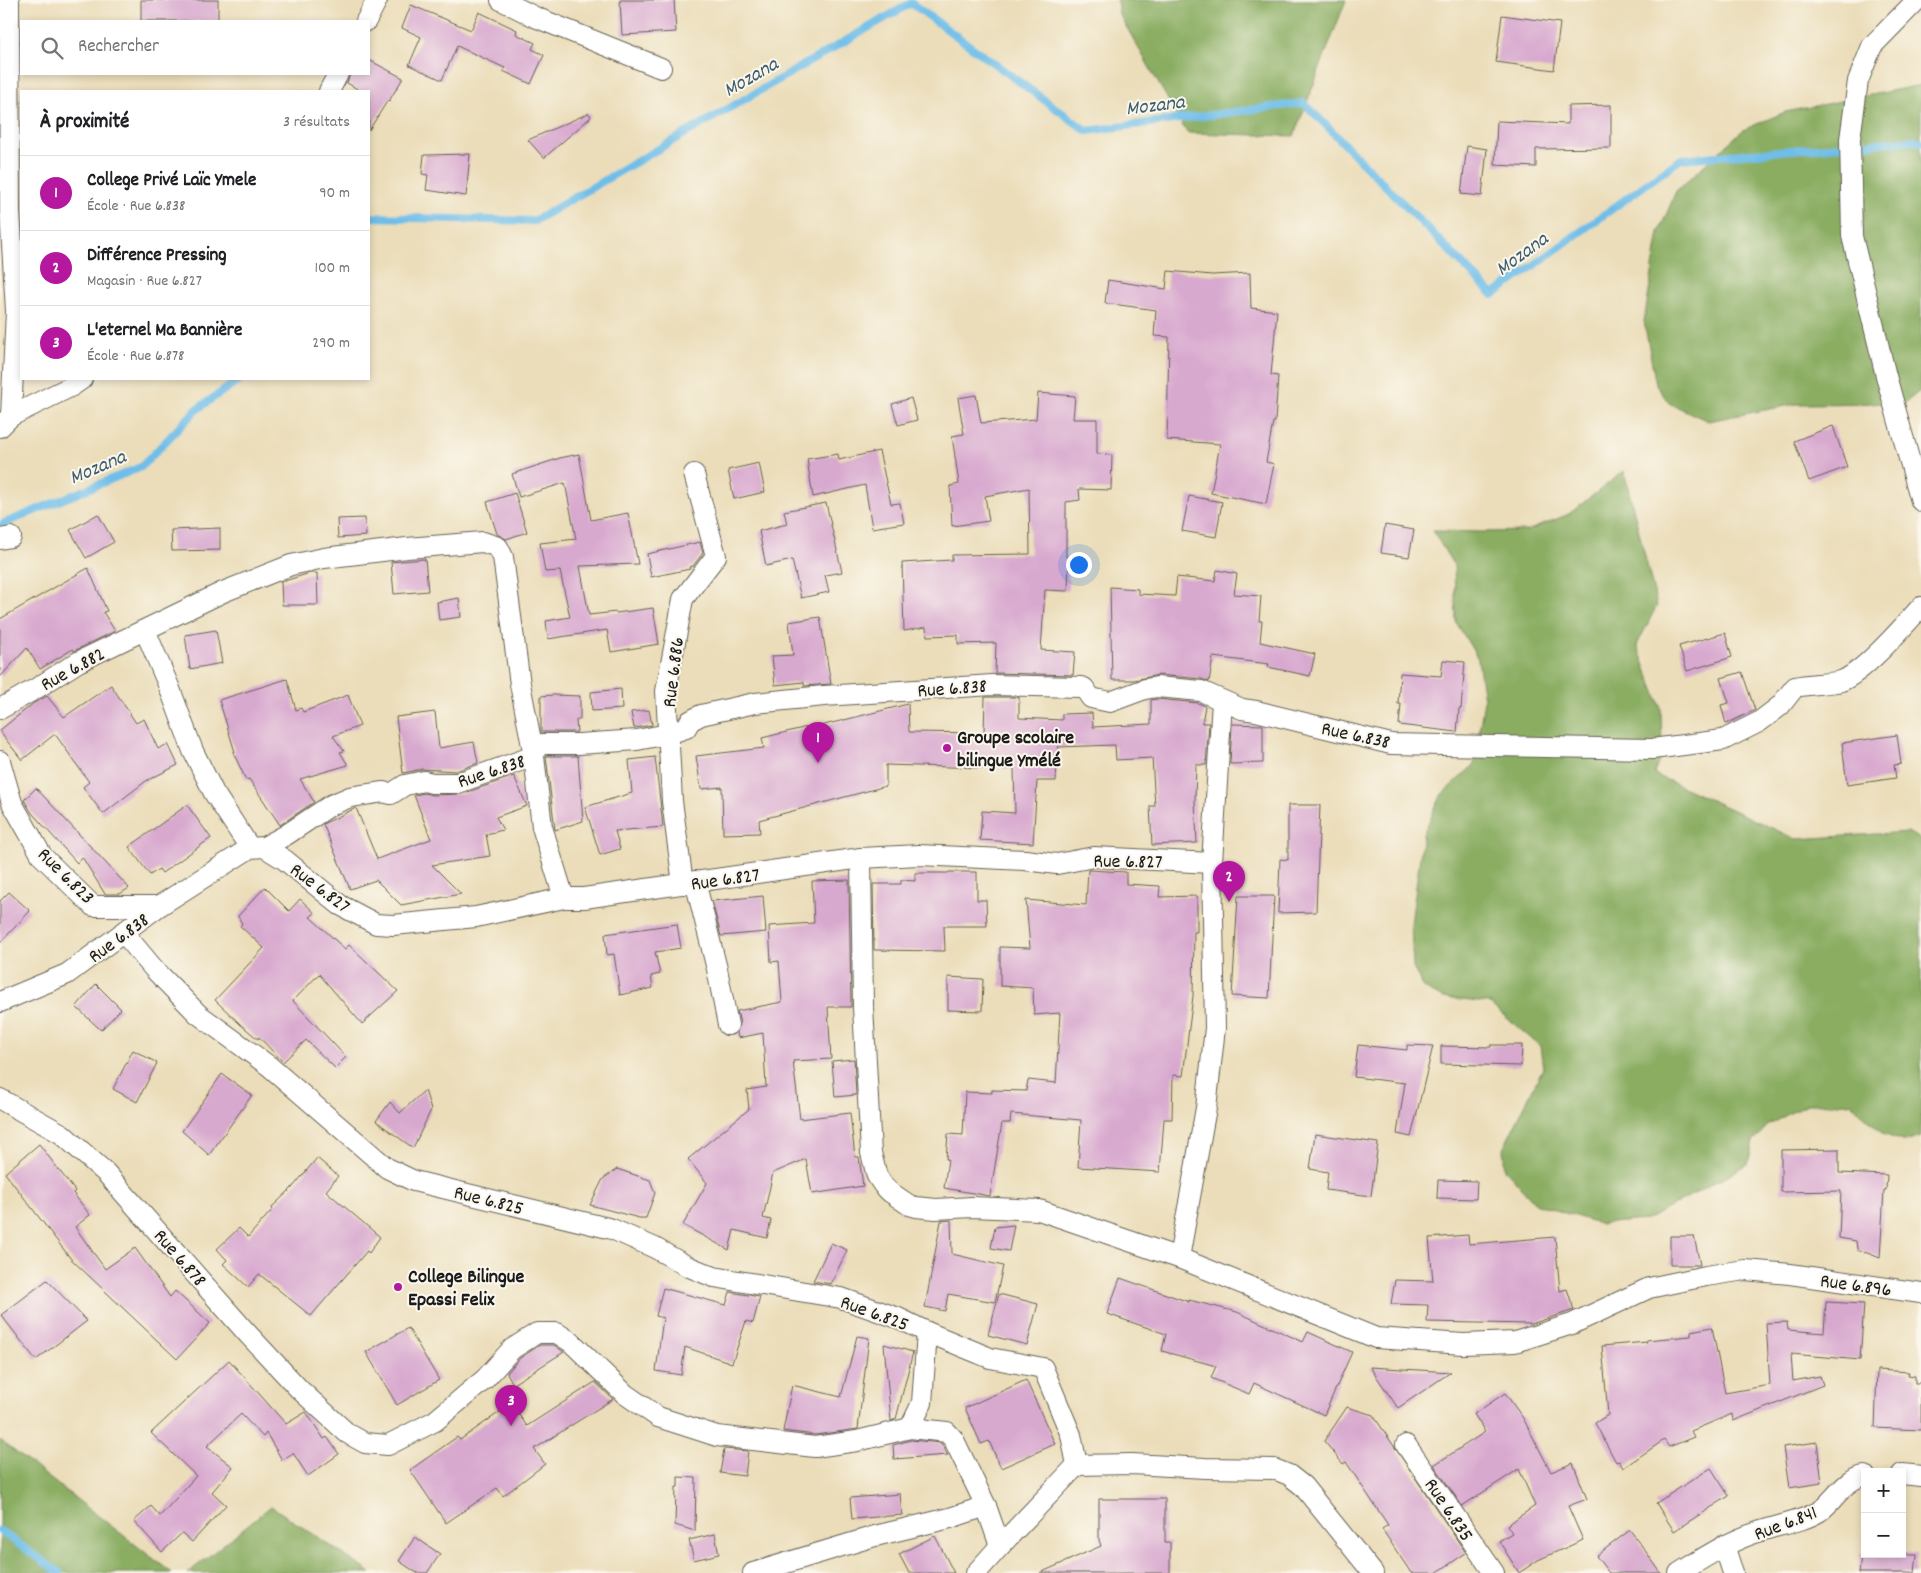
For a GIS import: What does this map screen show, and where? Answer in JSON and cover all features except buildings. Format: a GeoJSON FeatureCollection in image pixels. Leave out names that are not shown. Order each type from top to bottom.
{"type":"FeatureCollection","features":[{"type":"Feature","properties":{"kind":"street"},"geometry":{"type":"LineString","coordinates":[[5,421],[16,311],[10,211],[9,0]]}},
{"type":"Feature","properties":{"kind":"street"},"geometry":{"type":"LineString","coordinates":[[367,20],[377,0]]}},
{"type":"Feature","properties":{"kind":"street"},"geometry":{"type":"LineString","coordinates":[[501,0],[536,17],[661,68]]}},
{"type":"Feature","properties":{"kind":"street"},"geometry":{"type":"LineString","coordinates":[[1917,0],[1872,46],[1858,81],[1850,139],[1852,236],[1886,376],[1921,501]]}},
{"type":"Feature","properties":{"kind":"street"},"geometry":{"type":"LineString","coordinates":[[330,90],[337,75]]}},
{"type":"Feature","properties":{"kind":"street"},"geometry":{"type":"LineString","coordinates":[[5,421],[81,380]]}},
{"type":"Feature","properties":{"kind":"street","name":"Rue 6.886"},"geometry":{"type":"LineString","coordinates":[[694,474],[716,556],[683,599],[666,691],[672,801],[689,883],[717,968],[728,1025]]}},
{"type":"Feature","properties":{"kind":"street","name":"Rue 6.882"},"geometry":{"type":"LineString","coordinates":[[0,709],[78,662],[223,592],[290,564],[407,548],[483,542],[498,547],[503,557],[520,684],[534,756],[542,827],[564,898]]}},
{"type":"Feature","properties":{"kind":"street","name":"Rue 6.838"},"geometry":{"type":"LineString","coordinates":[[0,1002],[67,974],[159,906],[257,848],[286,835],[331,805],[350,797],[383,792],[391,794],[405,785],[424,780],[432,783],[458,783],[534,756],[535,749],[542,744],[579,744],[637,740],[668,734],[686,728],[690,721],[701,715],[755,703],[992,684],[1080,686],[1084,688],[1091,698],[1110,702],[1145,689],[1157,687],[1202,691],[1242,709],[1391,744],[1652,749],[1723,740],[1759,722],[1780,706],[1794,687],[1841,680],[1859,670],[1898,633],[1921,607]]}},
{"type":"Feature","properties":{"kind":"street"},"geometry":{"type":"LineString","coordinates":[[145,630],[193,751],[214,793],[257,848]]}},
{"type":"Feature","properties":{"kind":"street"},"geometry":{"type":"LineString","coordinates":[[1179,1258],[1206,1108],[1214,1028],[1212,863],[1222,701]]}},
{"type":"Feature","properties":{"kind":"street","name":"Rue 6.823"},"geometry":{"type":"LineString","coordinates":[[0,761],[12,802],[42,856],[94,906],[159,906]]}},
{"type":"Feature","properties":{"kind":"street","name":"Rue 6.827"},"geometry":{"type":"LineString","coordinates":[[257,848],[284,860],[340,905],[376,924],[393,925],[476,917],[564,898],[584,898],[861,858],[920,855],[1025,860],[1057,864],[1094,857],[1212,863]]}},
{"type":"Feature","properties":{"kind":"street","name":"Rue 6.896"},"geometry":{"type":"LineString","coordinates":[[861,858],[863,1007],[871,1153],[877,1176],[883,1185],[901,1200],[916,1208],[972,1207],[1039,1210],[1179,1258],[1376,1338],[1463,1344],[1515,1342],[1572,1324],[1649,1288],[1745,1270],[1790,1274],[1921,1293]]}},
{"type":"Feature","properties":{"kind":"street","name":"Rue 6.825"},"geometry":{"type":"LineString","coordinates":[[123,932],[154,969],[198,1014],[269,1066],[387,1168],[414,1181],[612,1229],[655,1248],[687,1266],[714,1277],[841,1298],[898,1318],[990,1358],[1042,1368],[1071,1435],[1076,1466]]}},
{"type":"Feature","properties":{"kind":"street","name":"Rue 6.878"},"geometry":{"type":"LineString","coordinates":[[0,1099],[62,1134],[106,1173],[298,1389],[347,1432],[364,1443],[388,1446],[435,1421],[486,1379],[512,1349],[536,1333],[557,1333],[571,1342],[625,1394],[658,1417],[717,1436],[815,1447],[857,1441],[900,1432],[910,1428]]}},
{"type":"Feature","properties":{"kind":"street"},"geometry":{"type":"LineString","coordinates":[[927,1332],[922,1403],[910,1428],[947,1432],[954,1440],[986,1506],[1000,1546]]}},
{"type":"Feature","properties":{"kind":"street","name":"Rue 6.835"},"geometry":{"type":"LineString","coordinates":[[1406,1444],[1494,1573]]}},
{"type":"Feature","properties":{"kind":"street"},"geometry":{"type":"LineString","coordinates":[[976,1573],[1076,1466],[1132,1464],[1274,1469],[1289,1475],[1303,1486],[1373,1573]]}},
{"type":"Feature","properties":{"kind":"street"},"geometry":{"type":"LineString","coordinates":[[1906,1474],[1921,1476]]}},
{"type":"Feature","properties":{"kind":"street","name":"Rue 6.841"},"geometry":{"type":"LineString","coordinates":[[1679,1573],[1724,1545],[1804,1518],[1819,1511],[1835,1498],[1845,1485],[1861,1476]]}},
{"type":"Feature","properties":{"kind":"street"},"geometry":{"type":"LineString","coordinates":[[753,1573],[875,1536],[950,1518],[986,1506]]}},
{"type":"Feature","properties":{"kind":"street"},"geometry":{"type":"LineString","coordinates":[[1724,1545],[1733,1573]]}},
{"type":"Feature","properties":{"kind":"green space"},"geometry":{"type":"Polygon","coordinates":[[[1117,0],[1346,0],[1294,136],[1187,133],[1119,14],[1117,0]]]}},
{"type":"Feature","properties":{"kind":"green space"},"geometry":{"type":"Polygon","coordinates":[[[1921,85],[1921,390],[1905,403],[1796,404],[1708,421],[1669,403],[1656,385],[1644,321],[1659,232],[1676,191],[1743,130],[1785,112],[1921,85]]]}},
{"type":"Feature","properties":{"kind":"green space"},"geometry":{"type":"Polygon","coordinates":[[[1624,471],[1657,605],[1637,645],[1661,708],[1662,752],[1654,774],[1796,839],[1908,832],[1921,840],[1921,1137],[1905,1142],[1883,1134],[1851,1103],[1807,1104],[1768,1125],[1753,1142],[1748,1164],[1646,1220],[1601,1224],[1536,1204],[1505,1169],[1503,1149],[1543,1068],[1540,1046],[1489,1003],[1443,998],[1424,988],[1413,968],[1411,924],[1423,834],[1442,794],[1474,765],[1484,700],[1478,659],[1456,622],[1454,566],[1433,531],[1527,531],[1569,514],[1624,471]]]}},
{"type":"Feature","properties":{"kind":"green space"},"geometry":{"type":"Polygon","coordinates":[[[0,1440],[172,1573],[0,1573],[0,1440]]]}},
{"type":"Feature","properties":{"kind":"green space"},"geometry":{"type":"Polygon","coordinates":[[[271,1506],[371,1573],[188,1573],[271,1506]]]}},
{"type":"Feature","properties":{"kind":"waterway","name":"Mozana"},"geometry":{"type":"LineString","coordinates":[[370,217],[534,221],[911,3],[1087,131],[1304,103],[1493,295],[1681,159],[1913,140],[1921,142]]}},
{"type":"Feature","properties":{"kind":"waterway","name":"Mozana"},"geometry":{"type":"LineString","coordinates":[[0,525],[141,467],[196,410],[239,380]]}},
{"type":"Feature","properties":{"kind":"waterway"},"geometry":{"type":"LineString","coordinates":[[0,1531],[60,1573]]}},
{"type":"Feature","properties":{"kind":"place","name":"Groupe scolaire bilingue Ymélé"},"geometry":{"type":"Point","coordinates":[947,748]}},
{"type":"Feature","properties":{"kind":"place","name":"College Privé Laïc Ymele"},"geometry":{"type":"Point","coordinates":[818,763]}},
{"type":"Feature","properties":{"kind":"place","name":"Différence Pressing"},"geometry":{"type":"Point","coordinates":[1229,902]}},
{"type":"Feature","properties":{"kind":"place","name":"College Bilingue Epassi Felix"},"geometry":{"type":"Point","coordinates":[398,1287]}},
{"type":"Feature","properties":{"kind":"place","name":"L'eternel Ma Bannière"},"geometry":{"type":"Point","coordinates":[511,1426]}}]}
